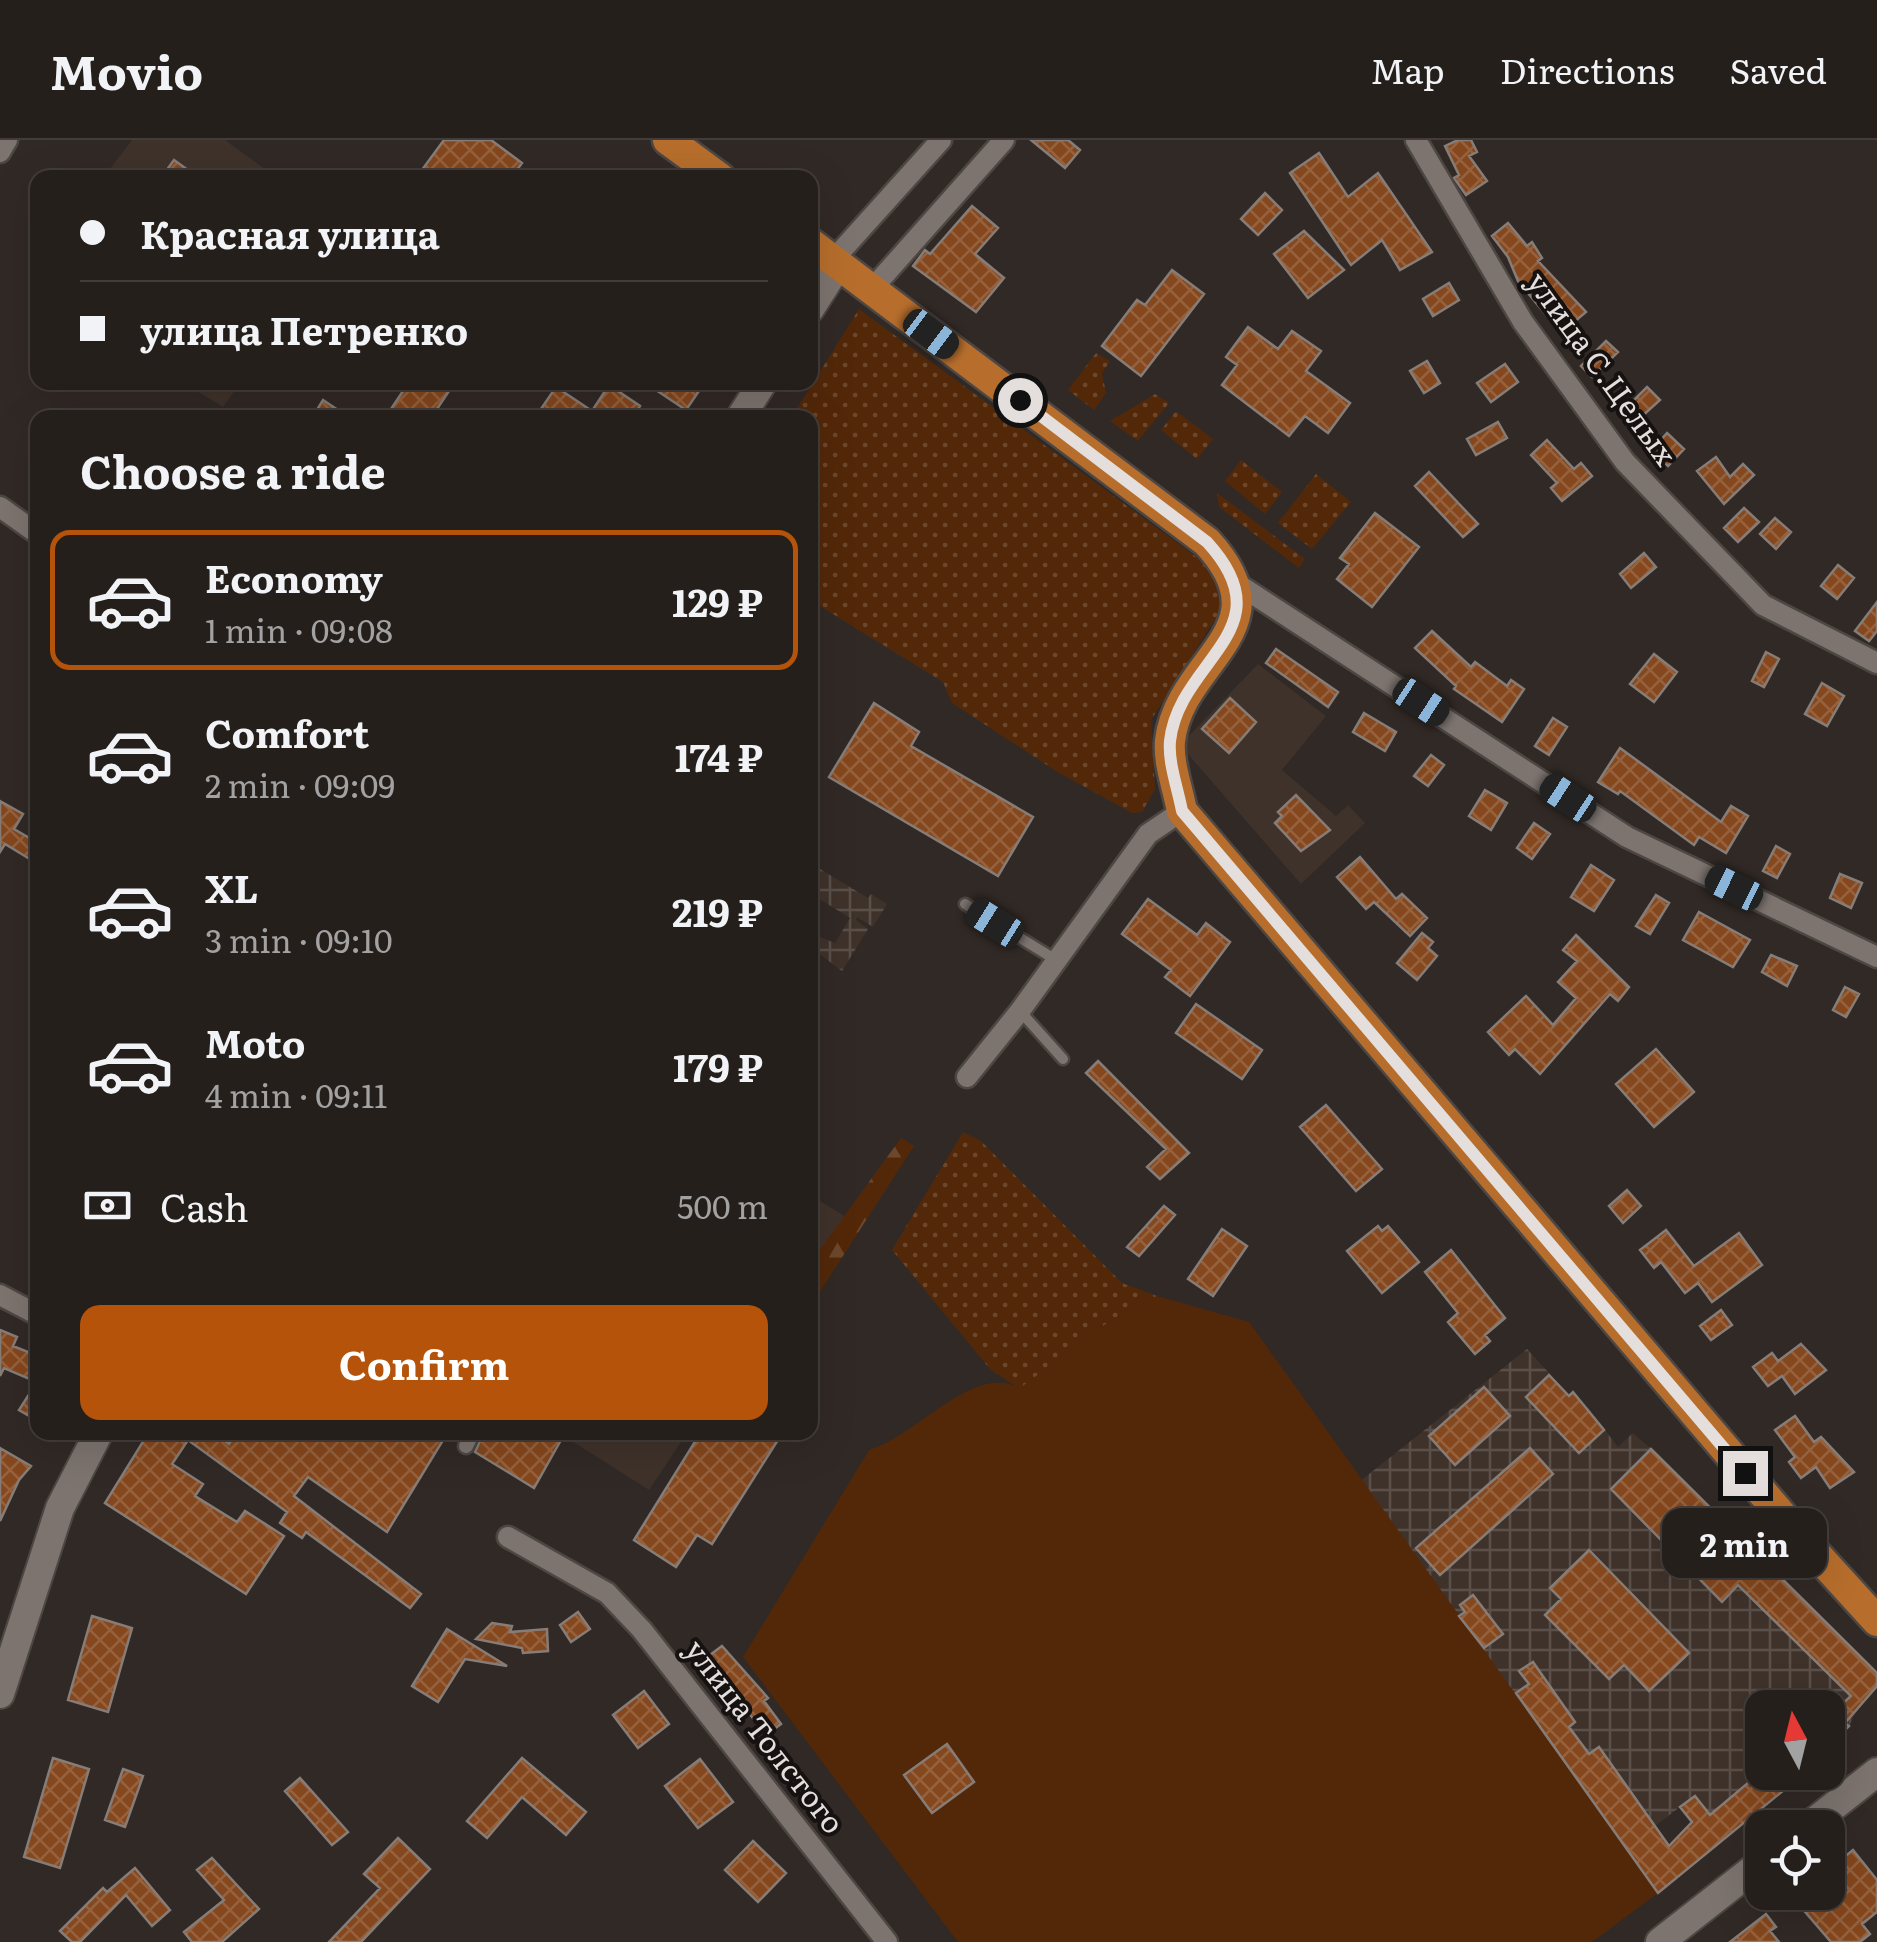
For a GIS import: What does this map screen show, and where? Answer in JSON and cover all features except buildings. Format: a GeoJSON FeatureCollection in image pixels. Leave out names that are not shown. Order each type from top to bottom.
{"type":"FeatureCollection","features":[{"type":"Feature","properties":{"kind":"main road"},"geometry":{"type":"LineString","coordinates":[[668,140],[709,170]]}},
{"type":"Feature","properties":{"kind":"main road"},"geometry":{"type":"LineString","coordinates":[[818,284],[827,256],[1207,542],[1229,566],[1236,582],[1238,605],[1229,637],[1191,690],[1170,740],[1182,811],[1877,1621]]}},
{"type":"Feature","properties":{"kind":"main road"},"geometry":{"type":"LineString","coordinates":[[0,1694],[60,1508],[95,1440]]}},
{"type":"Feature","properties":{"kind":"main road"},"geometry":{"type":"LineString","coordinates":[[1829,1810],[1877,1772]]}},
{"type":"Feature","properties":{"kind":"main road"},"geometry":{"type":"LineString","coordinates":[[1660,1942],[1745,1875]]}},
{"type":"Feature","properties":{"kind":"street"},"geometry":{"type":"LineString","coordinates":[[0,152],[7,140]]}},
{"type":"Feature","properties":{"kind":"street"},"geometry":{"type":"LineString","coordinates":[[827,256],[941,140]]}},
{"type":"Feature","properties":{"kind":"street","name":"улица С.Целых"},"geometry":{"type":"LineString","coordinates":[[1416,140],[1523,322],[1625,462],[1763,606],[1877,662]]}},
{"type":"Feature","properties":{"kind":"street"},"geometry":{"type":"LineString","coordinates":[[872,290],[995,143]]}},
{"type":"Feature","properties":{"kind":"street"},"geometry":{"type":"LineString","coordinates":[[0,507],[30,528]]}},
{"type":"Feature","properties":{"kind":"street"},"geometry":{"type":"LineString","coordinates":[[1236,582],[1627,837],[1877,957]]}},
{"type":"Feature","properties":{"kind":"street"},"geometry":{"type":"LineString","coordinates":[[968,1076],[1148,834],[1182,811]]}},
{"type":"Feature","properties":{"kind":"street"},"geometry":{"type":"LineString","coordinates":[[0,1294],[30,1311]]}},
{"type":"Feature","properties":{"kind":"street","name":"улица Толстого"},"geometry":{"type":"LineString","coordinates":[[504,1543],[607,1593],[642,1630],[887,1942]]}},
{"type":"Feature","properties":{"kind":"lane"},"geometry":{"type":"LineString","coordinates":[[965,904],[1056,960]]}},
{"type":"Feature","properties":{"kind":"lane"},"geometry":{"type":"LineString","coordinates":[[1020,1011],[1063,1059]]}},
{"type":"Feature","properties":{"kind":"shaded area"},"geometry":{"type":"Polygon","coordinates":[[[132,140],[225,140],[266,170],[109,170],[132,140]]]}},
{"type":"Feature","properties":{"kind":"shaded area"},"geometry":{"type":"Polygon","coordinates":[[[195,390],[235,390],[223,407],[195,390]]]}},
{"type":"Feature","properties":{"kind":"shaded area"},"geometry":{"type":"Polygon","coordinates":[[[1258,664],[1326,716],[1282,770],[1336,816],[1348,805],[1365,823],[1301,884],[1180,745],[1258,664]]]}},
{"type":"Feature","properties":{"kind":"shaded area"},"geometry":{"type":"Polygon","coordinates":[[[818,868],[868,898],[871,894],[887,904],[873,927],[857,917],[868,929],[842,971],[818,953],[818,936],[835,943],[850,918],[818,898],[818,868]]]}},
{"type":"Feature","properties":{"kind":"shaded area"},"geometry":{"type":"Polygon","coordinates":[[[818,1200],[846,1217],[818,1253],[818,1200]]]}},
{"type":"Feature","properties":{"kind":"shaded area"},"geometry":{"type":"Polygon","coordinates":[[[1527,1349],[1569,1395],[1573,1392],[1588,1408],[1618,1447],[1633,1433],[1651,1449],[1860,1705],[1845,1730],[1845,1690],[1745,1690],[1745,1790],[1783,1790],[1759,1810],[1745,1810],[1745,1822],[1700,1859],[1680,1834],[1691,1822],[1680,1807],[1626,1848],[1359,1482],[1527,1349]]]}},
{"type":"Feature","properties":{"kind":"shaded area"},"geometry":{"type":"Polygon","coordinates":[[[570,1440],[682,1440],[649,1490],[570,1440]]]}},
{"type":"Feature","properties":{"kind":"green space"},"geometry":{"type":"Polygon","coordinates":[[[859,309],[1206,564],[1219,589],[1217,616],[1151,720],[1155,789],[1142,812],[1132,813],[1056,771],[952,703],[943,682],[818,605],[818,410],[796,410],[808,390],[818,390],[818,375],[859,309]]]}},
{"type":"Feature","properties":{"kind":"green space"},"geometry":{"type":"Polygon","coordinates":[[[1096,353],[1110,361],[1102,373],[1106,393],[1094,410],[1068,390],[1096,353]]]}},
{"type":"Feature","properties":{"kind":"green space"},"geometry":{"type":"Polygon","coordinates":[[[1155,394],[1169,403],[1138,441],[1110,421],[1155,394]]]}},
{"type":"Feature","properties":{"kind":"green space"},"geometry":{"type":"Polygon","coordinates":[[[1176,411],[1213,439],[1197,459],[1161,430],[1176,411]]]}},
{"type":"Feature","properties":{"kind":"green space"},"geometry":{"type":"Polygon","coordinates":[[[1241,460],[1282,492],[1265,514],[1225,481],[1241,460]]]}},
{"type":"Feature","properties":{"kind":"green space"},"geometry":{"type":"Polygon","coordinates":[[[1316,474],[1351,502],[1312,549],[1278,523],[1316,474]]]}},
{"type":"Feature","properties":{"kind":"green space"},"geometry":{"type":"Polygon","coordinates":[[[1217,493],[1305,559],[1299,568],[1219,507],[1217,493]]]}},
{"type":"Feature","properties":{"kind":"green space"},"geometry":{"type":"Polygon","coordinates":[[[963,1132],[981,1141],[1122,1283],[1157,1296],[1110,1321],[1020,1389],[990,1369],[892,1250],[963,1132]]]}},
{"type":"Feature","properties":{"kind":"green space"},"geometry":{"type":"Polygon","coordinates":[[[901,1138],[914,1146],[818,1295],[818,1252],[901,1138]]]}},
{"type":"Feature","properties":{"kind":"green space"},"geometry":{"type":"Polygon","coordinates":[[[1157,1296],[1249,1322],[1658,1893],[1592,1942],[958,1942],[743,1657],[869,1450],[983,1385],[1002,1383],[1020,1388],[1110,1321],[1157,1296]]]}},
{"type":"Feature","properties":{"kind":"route"},"geometry":{"type":"LineString","coordinates":[[1020,400],[1207,542],[1229,566],[1236,582],[1238,605],[1229,637],[1191,690],[1170,740],[1182,811],[1745,1473]]}}]}
